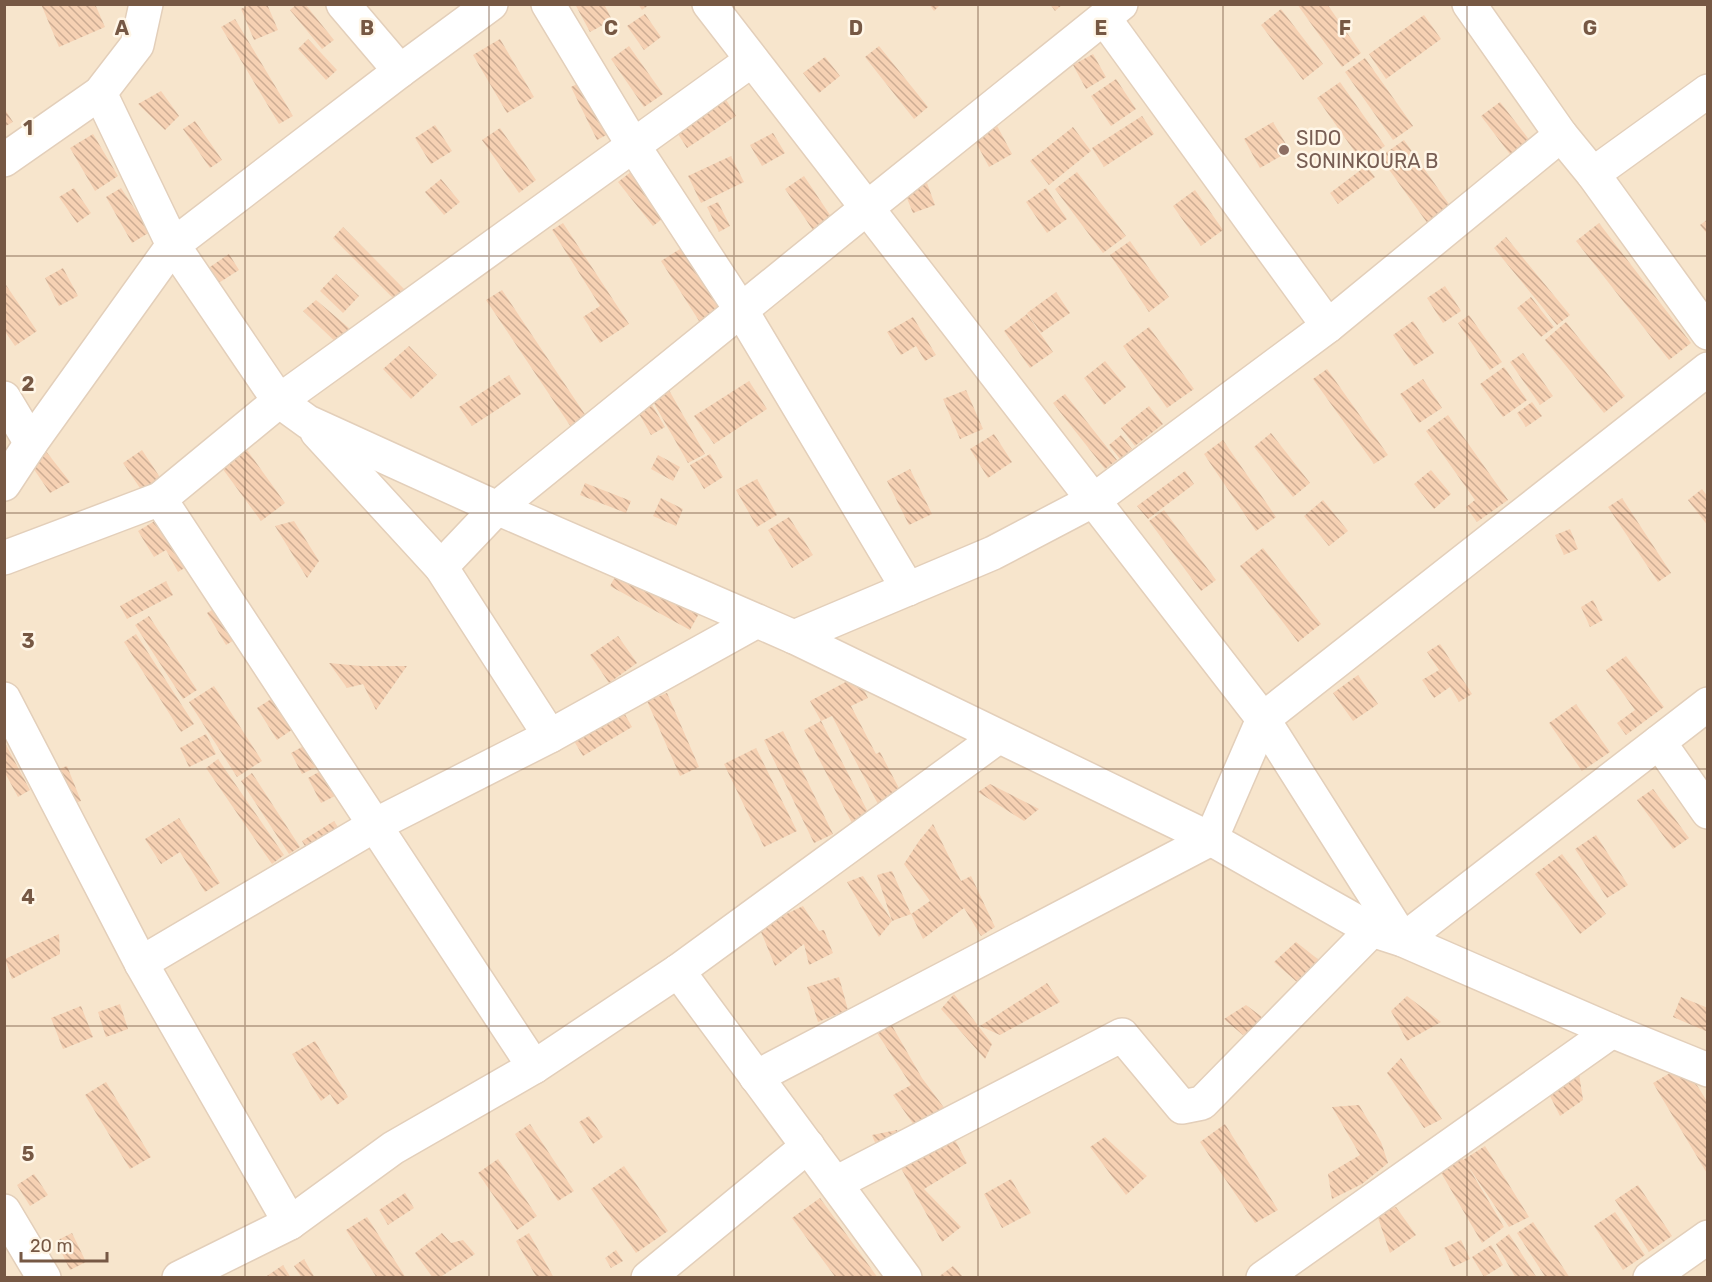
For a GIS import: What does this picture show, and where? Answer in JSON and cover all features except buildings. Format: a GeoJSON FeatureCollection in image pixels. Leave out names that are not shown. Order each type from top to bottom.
{"type":"FeatureCollection","features":[{"type":"Feature","properties":{"kind":"street"},"geometry":{"type":"LineString","coordinates":[[4,160],[100,93],[137,45],[146,4]]}},
{"type":"Feature","properties":{"kind":"street"},"geometry":{"type":"LineString","coordinates":[[343,4],[400,71]]}},
{"type":"Feature","properties":{"kind":"street"},"geometry":{"type":"LineString","coordinates":[[4,484],[173,245],[491,4]]}},
{"type":"Feature","properties":{"kind":"street"},"geometry":{"type":"LineString","coordinates":[[548,4],[633,145],[741,310],[908,589]]}},
{"type":"Feature","properties":{"kind":"street"},"geometry":{"type":"LineString","coordinates":[[709,4],[1263,719],[1403,940]]}},
{"type":"Feature","properties":{"kind":"street"},"geometry":{"type":"LineString","coordinates":[[1469,4],[1561,135],[1593,174],[1707,333]]}},
{"type":"Feature","properties":{"kind":"street"},"geometry":{"type":"LineString","coordinates":[[441,567],[496,508],[1112,11],[1328,326]]}},
{"type":"Feature","properties":{"kind":"street"},"geometry":{"type":"LineString","coordinates":[[4,558],[160,499],[279,401],[752,60]]}},
{"type":"Feature","properties":{"kind":"street"},"geometry":{"type":"LineString","coordinates":[[1593,174],[1707,91]]}},
{"type":"Feature","properties":{"kind":"street"},"geometry":{"type":"LineString","coordinates":[[100,93],[173,245],[279,401],[308,422],[496,508],[794,637],[1211,839],[1372,930],[1403,940],[1707,1070]]}},
{"type":"Feature","properties":{"kind":"street"},"geometry":{"type":"LineString","coordinates":[[794,637],[993,553],[1094,500],[1328,326],[1561,135]]}},
{"type":"Feature","properties":{"kind":"street"},"geometry":{"type":"LineString","coordinates":[[756,1077],[1211,839],[1263,719],[1707,369]]}},
{"type":"Feature","properties":{"kind":"street"},"geometry":{"type":"LineString","coordinates":[[4,398],[31,443]]}},
{"type":"Feature","properties":{"kind":"street"},"geometry":{"type":"LineString","coordinates":[[308,422],[441,567],[550,735]]}},
{"type":"Feature","properties":{"kind":"street"},"geometry":{"type":"LineString","coordinates":[[160,499],[534,1067]]}},
{"type":"Feature","properties":{"kind":"street"},"geometry":{"type":"LineString","coordinates":[[141,963],[375,825],[550,735],[757,621]]}},
{"type":"Feature","properties":{"kind":"street"},"geometry":{"type":"LineString","coordinates":[[4,699],[141,963],[290,1224]]}},
{"type":"Feature","properties":{"kind":"street"},"geometry":{"type":"LineString","coordinates":[[1403,940],[1707,704]]}},
{"type":"Feature","properties":{"kind":"street"},"geometry":{"type":"LineString","coordinates":[[178,1278],[290,1224],[393,1148],[534,1067],[678,971],[998,737]]}},
{"type":"Feature","properties":{"kind":"street"},"geometry":{"type":"LineString","coordinates":[[1659,742],[1707,812]]}},
{"type":"Feature","properties":{"kind":"street"},"geometry":{"type":"LineString","coordinates":[[836,1183],[1122,1035],[1182,1107],[1202,1103],[1372,930]]}},
{"type":"Feature","properties":{"kind":"street"},"geometry":{"type":"LineString","coordinates":[[678,971],[905,1278]]}},
{"type":"Feature","properties":{"kind":"street"},"geometry":{"type":"LineString","coordinates":[[1263,1278],[1612,1031]]}},
{"type":"Feature","properties":{"kind":"street"},"geometry":{"type":"LineString","coordinates":[[648,1278],[808,1146]]}},
{"type":"Feature","properties":{"kind":"street"},"geometry":{"type":"LineString","coordinates":[[4,1211],[44,1278]]}},
{"type":"Feature","properties":{"kind":"street"},"geometry":{"type":"LineString","coordinates":[[1650,1278],[1707,1238]]}},
{"type":"Feature","properties":{"kind":"shaded area"},"geometry":{"type":"Polygon","coordinates":[[[5,5],[1707,5],[1707,1277],[5,1277],[5,5]]]}},
{"type":"Feature","properties":{"kind":"place","name":"SIDO SONINKOURA B"},"geometry":{"type":"Point","coordinates":[1284,150]}}]}
